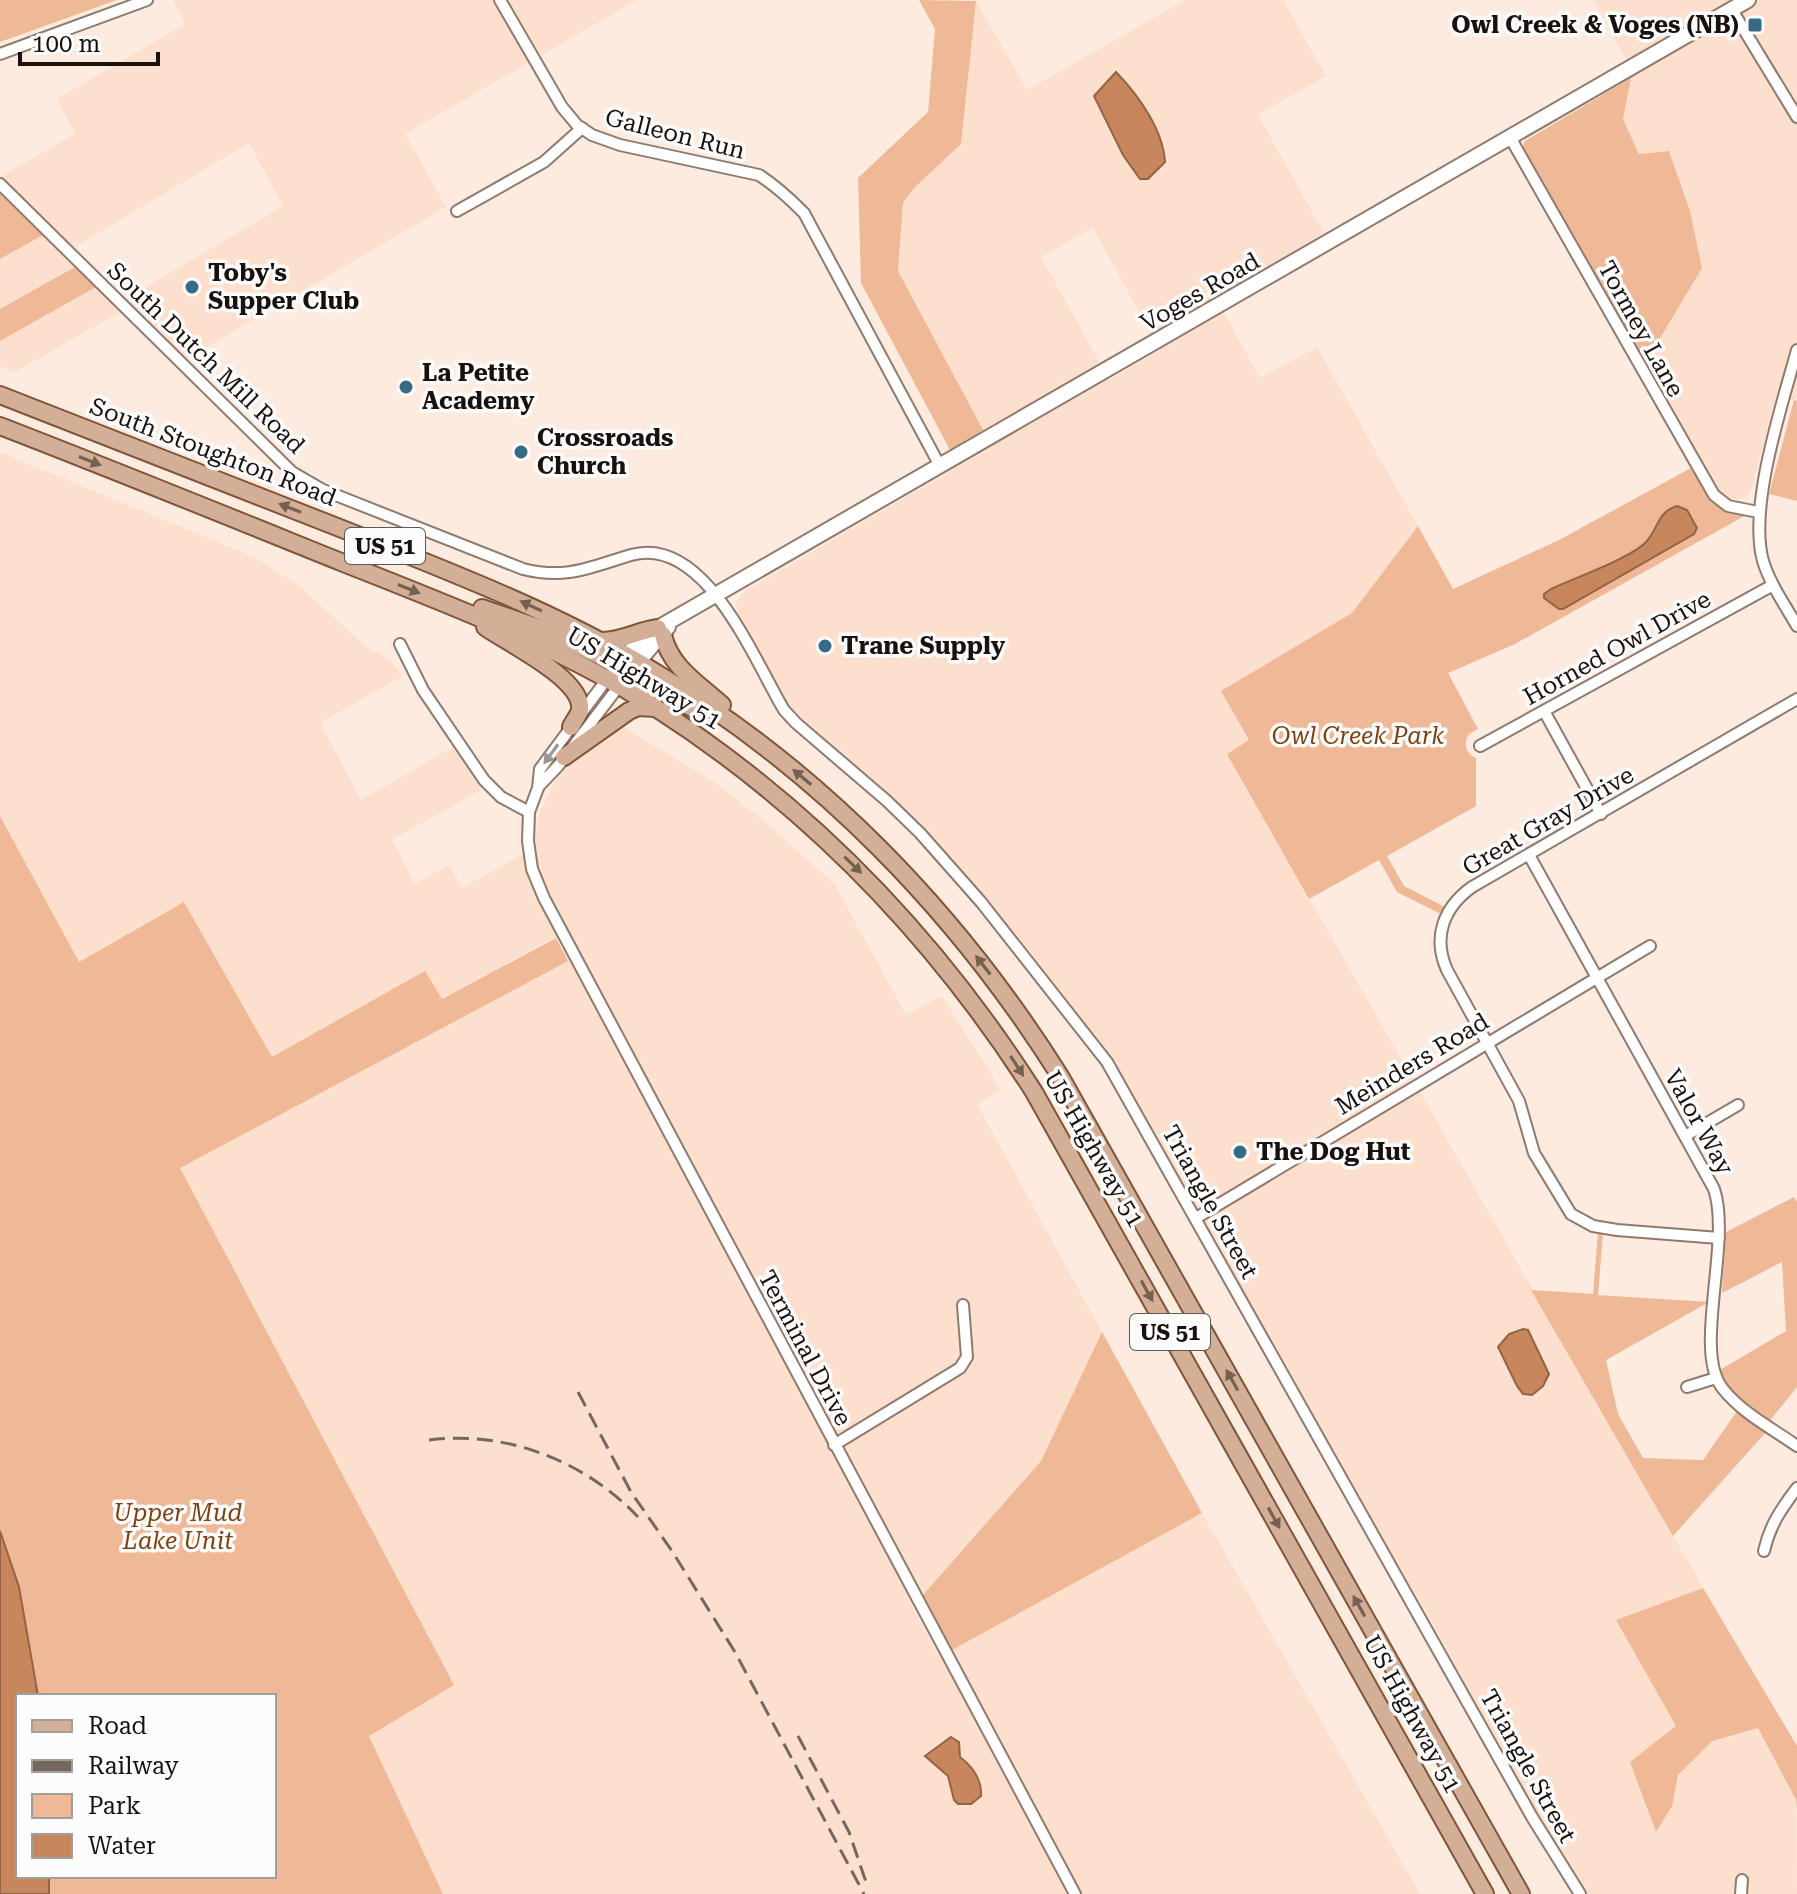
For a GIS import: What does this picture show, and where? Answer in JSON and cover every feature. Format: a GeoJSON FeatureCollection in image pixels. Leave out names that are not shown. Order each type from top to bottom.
{"type":"FeatureCollection","features":[{"type":"Feature","properties":{"kind":"main road","name":"South Stoughton Road"},"geometry":{"type":"LineString","coordinates":[[0,395],[486,587],[601,641],[623,670]]}},
{"type":"Feature","properties":{"kind":"main road","name":"US 51"},"geometry":{"type":"LineString","coordinates":[[0,426],[454,607]]}},
{"type":"Feature","properties":{"kind":"main road"},"geometry":{"type":"LineString","coordinates":[[454,607],[566,682],[578,699],[580,710],[571,727]]}},
{"type":"Feature","properties":{"kind":"main road","name":"US Highway 51"},"geometry":{"type":"LineString","coordinates":[[454,607],[538,643],[623,670],[655,708],[728,758],[824,836],[911,925],[989,1023],[1048,1115],[1485,1894]]}},
{"type":"Feature","properties":{"kind":"main road"},"geometry":{"type":"LineString","coordinates":[[601,641],[622,640],[642,631],[665,628],[667,652],[678,666],[745,725],[760,744]]}},
{"type":"Feature","properties":{"kind":"main road"},"geometry":{"type":"LineString","coordinates":[[623,670],[730,731],[760,744]]}},
{"type":"Feature","properties":{"kind":"main road"},"geometry":{"type":"LineString","coordinates":[[564,757],[629,711],[638,707],[655,708]]}},
{"type":"Feature","properties":{"kind":"main road","name":"US Highway 51"},"geometry":{"type":"LineString","coordinates":[[760,744],[850,819],[908,877],[981,962],[1038,1041],[1521,1894]]}},
{"type":"Feature","properties":{"kind":"main road"},"geometry":{"type":"LineString","coordinates":[[1479,1820],[1527,1894]]}},
{"type":"Feature","properties":{"kind":"street"},"geometry":{"type":"LineString","coordinates":[[0,54],[147,0]]}},
{"type":"Feature","properties":{"kind":"street","name":"Galleon Run"},"geometry":{"type":"LineString","coordinates":[[500,0],[562,107],[582,128],[620,145],[759,175],[804,213],[940,466]]}},
{"type":"Feature","properties":{"kind":"street","name":"Voges Road"},"geometry":{"type":"LineString","coordinates":[[623,670],[665,628],[717,595],[1748,0]]}},
{"type":"Feature","properties":{"kind":"street"},"geometry":{"type":"LineString","coordinates":[[1732,10],[1797,117]]}},
{"type":"Feature","properties":{"kind":"street"},"geometry":{"type":"LineString","coordinates":[[457,211],[544,162],[582,128]]}},
{"type":"Feature","properties":{"kind":"street","name":"Tormey Lane"},"geometry":{"type":"LineString","coordinates":[[1511,139],[1714,495],[1728,506],[1758,512]]}},
{"type":"Feature","properties":{"kind":"street","name":"South Dutch Mill Road"},"geometry":{"type":"LineString","coordinates":[[0,184],[292,472],[323,490],[523,569],[574,574],[634,554],[658,552],[692,570],[717,595]]}},
{"type":"Feature","properties":{"kind":"street"},"geometry":{"type":"LineString","coordinates":[[1797,350],[1758,512],[1762,558],[1773,585],[1797,626]]}},
{"type":"Feature","properties":{"kind":"street","name":"Horned Owl Drive"},"geometry":{"type":"LineString","coordinates":[[1480,746],[1773,585]]}},
{"type":"Feature","properties":{"kind":"street","name":"Triangle Street"},"geometry":{"type":"LineString","coordinates":[[717,595],[784,710],[920,833],[981,902],[1079,1024],[1125,1091],[1540,1830],[1580,1894]]}},
{"type":"Feature","properties":{"kind":"street"},"geometry":{"type":"LineString","coordinates":[[400,644],[423,690],[484,780],[501,797],[529,812]]}},
{"type":"Feature","properties":{"kind":"street","name":"Terminal Drive"},"geometry":{"type":"LineString","coordinates":[[623,670],[571,727],[540,769],[538,788],[529,812],[529,857],[544,898],[1075,1894]]}},
{"type":"Feature","properties":{"kind":"street","name":"Terminal Drive"},"geometry":{"type":"LineString","coordinates":[[538,788],[564,757],[623,670]]}},
{"type":"Feature","properties":{"kind":"street","name":"Great Gray Drive"},"geometry":{"type":"LineString","coordinates":[[1719,1238],[1617,1230],[1593,1226],[1571,1214],[1534,1153],[1519,1101],[1441,959],[1440,936],[1442,923],[1452,905],[1465,892],[1797,699]]}},
{"type":"Feature","properties":{"kind":"street"},"geometry":{"type":"LineString","coordinates":[[1544,711],[1601,814]]}},
{"type":"Feature","properties":{"kind":"street","name":"Valor Way"},"geometry":{"type":"LineString","coordinates":[[1529,855],[1714,1189],[1720,1211],[1710,1355],[1716,1378]]}},
{"type":"Feature","properties":{"kind":"street","name":"Meinders Road"},"geometry":{"type":"LineString","coordinates":[[1196,1218],[1650,946]]}},
{"type":"Feature","properties":{"kind":"street"},"geometry":{"type":"LineString","coordinates":[[1685,1136],[1738,1105]]}},
{"type":"Feature","properties":{"kind":"street"},"geometry":{"type":"LineString","coordinates":[[834,1445],[960,1368],[967,1357],[963,1305]]}},
{"type":"Feature","properties":{"kind":"street"},"geometry":{"type":"LineString","coordinates":[[1687,1387],[1716,1378],[1722,1389],[1739,1404],[1797,1446]]}},
{"type":"Feature","properties":{"kind":"street"},"geometry":{"type":"LineString","coordinates":[[1764,1551],[1768,1532],[1777,1514],[1797,1488]]}},
{"type":"Feature","properties":{"kind":"street"},"geometry":{"type":"LineString","coordinates":[[1741,1894],[1742,1880]]}},
{"type":"Feature","properties":{"kind":"shaded area"},"geometry":{"type":"Polygon","coordinates":[[[173,0],[637,0],[405,134],[446,207],[183,361],[124,300],[283,206],[249,143],[63,254],[75,267],[0,309],[0,259],[51,229],[0,177],[75,134],[57,99],[185,24],[173,0]]]}},
{"type":"Feature","properties":{"kind":"shaded area"},"geometry":{"type":"Polygon","coordinates":[[[1185,0],[1283,0],[1326,76],[1258,115],[1324,233],[1215,297],[1260,378],[1317,347],[1418,526],[1352,613],[1221,691],[1249,741],[1227,754],[1703,1588],[1616,1620],[1676,1726],[1672,1806],[1678,1776],[1712,1740],[1758,1728],[1796,1801],[1797,1894],[1588,1894],[1554,1843],[1421,1603],[1344,1475],[1101,1047],[941,849],[906,812],[787,705],[739,622],[736,602],[745,591],[992,447],[898,271],[903,203],[915,187],[961,144],[976,1],[1027,90],[1185,0]],[[1093,228],[1041,257],[1109,380],[1160,350],[1093,228]]]}},
{"type":"Feature","properties":{"kind":"shaded area"},"geometry":{"type":"Polygon","coordinates":[[[1593,0],[1797,0],[1797,401],[1776,397],[1751,490],[1745,499],[1728,499],[1717,492],[1644,365],[1702,267],[1690,211],[1669,151],[1639,154],[1623,119],[1631,78],[1635,75],[1593,0]]]}},
{"type":"Feature","properties":{"kind":"shaded area"},"geometry":{"type":"Polygon","coordinates":[[[96,287],[120,312],[15,372],[0,366],[0,341],[96,287]]]}},
{"type":"Feature","properties":{"kind":"shaded area"},"geometry":{"type":"Polygon","coordinates":[[[0,452],[256,558],[301,587],[366,647],[390,660],[403,676],[320,723],[361,800],[453,747],[481,790],[392,840],[415,884],[449,865],[462,888],[534,848],[539,814],[554,783],[572,758],[615,722],[714,782],[767,823],[835,885],[906,1015],[942,996],[1001,1090],[977,1104],[1102,1332],[1041,1461],[912,1606],[938,1656],[1202,1513],[1420,1894],[443,1894],[369,1736],[453,1685],[179,1168],[579,955],[566,931],[441,999],[425,972],[272,1057],[184,902],[79,962],[0,816],[0,452]]]}},
{"type":"Feature","properties":{"kind":"green space"},"geometry":{"type":"Polygon","coordinates":[[[0,0],[117,0],[0,42],[0,0]]]}},
{"type":"Feature","properties":{"kind":"green space"},"geometry":{"type":"Polygon","coordinates":[[[919,0],[976,1],[961,144],[915,187],[903,203],[898,271],[983,430],[950,450],[861,283],[858,178],[928,112],[935,29],[919,0]]]}},
{"type":"Feature","properties":{"kind":"green space"},"geometry":{"type":"Polygon","coordinates":[[[1631,78],[1623,119],[1639,154],[1669,151],[1690,211],[1702,268],[1644,365],[1522,148],[1525,141],[1631,78]]]}},
{"type":"Feature","properties":{"kind":"green space"},"geometry":{"type":"Polygon","coordinates":[[[0,194],[43,235],[0,259],[0,194]]]}},
{"type":"Feature","properties":{"kind":"green space"},"geometry":{"type":"Polygon","coordinates":[[[75,267],[96,287],[0,341],[0,309],[75,267]]]}},
{"type":"Feature","properties":{"kind":"green space"},"geometry":{"type":"Polygon","coordinates":[[[1794,400],[1797,401],[1797,501],[1769,494],[1794,400]]]}},
{"type":"Feature","properties":{"kind":"green space","name":"Owl Creek Park"},"geometry":{"type":"Polygon","coordinates":[[[1693,467],[1713,499],[1726,508],[1746,515],[1515,644],[1448,673],[1478,729],[1469,734],[1466,744],[1467,751],[1476,758],[1476,806],[1387,856],[1404,886],[1445,907],[1441,914],[1397,892],[1379,860],[1309,899],[1227,754],[1249,740],[1221,691],[1352,613],[1418,526],[1453,589],[1559,540],[1693,467]]]}},
{"type":"Feature","properties":{"kind":"green space","name":"Upper Mud Lake Unit"},"geometry":{"type":"Polygon","coordinates":[[[0,816],[79,962],[184,902],[272,1057],[425,971],[442,999],[556,938],[568,961],[180,1168],[454,1685],[369,1736],[443,1894],[49,1894],[49,1878],[276,1878],[276,1694],[38,1694],[19,1587],[0,1531],[0,816]]]}},
{"type":"Feature","properties":{"kind":"green space"},"geometry":{"type":"Polygon","coordinates":[[[1794,1197],[1797,1202],[1797,1387],[1763,1429],[1766,1432],[1673,1536],[1531,1290],[1593,1294],[1598,1232],[1603,1233],[1598,1295],[1709,1302],[1606,1360],[1618,1414],[1643,1458],[1703,1460],[1744,1401],[1729,1387],[1720,1370],[1786,1331],[1782,1262],[1722,1293],[1726,1232],[1794,1197]]]}},
{"type":"Feature","properties":{"kind":"green space"},"geometry":{"type":"Polygon","coordinates":[[[1102,1332],[1202,1513],[950,1651],[921,1597],[1041,1461],[1102,1332]]]}},
{"type":"Feature","properties":{"kind":"green space"},"geometry":{"type":"Polygon","coordinates":[[[1703,1588],[1797,1746],[1797,1809],[1796,1800],[1758,1728],[1712,1741],[1678,1775],[1672,1806],[1656,1832],[1630,1762],[1676,1726],[1616,1620],[1703,1588]]]}},
{"type":"Feature","properties":{"kind":"water"},"geometry":{"type":"Polygon","coordinates":[[[1116,72],[1141,102],[1160,137],[1165,162],[1148,179],[1140,179],[1123,155],[1094,96],[1116,72]]]}},
{"type":"Feature","properties":{"kind":"water"},"geometry":{"type":"Polygon","coordinates":[[[1677,506],[1687,510],[1697,528],[1694,534],[1563,609],[1544,598],[1544,594],[1551,589],[1639,548],[1666,512],[1677,506]]]}},
{"type":"Feature","properties":{"kind":"water"},"geometry":{"type":"Polygon","coordinates":[[[1528,1330],[1549,1374],[1543,1386],[1532,1395],[1523,1394],[1517,1386],[1498,1347],[1509,1334],[1528,1330]]]}},
{"type":"Feature","properties":{"kind":"water"},"geometry":{"type":"Polygon","coordinates":[[[0,1531],[19,1587],[38,1694],[16,1694],[16,1878],[49,1878],[49,1894],[0,1894],[0,1531]]]}},
{"type":"Feature","properties":{"kind":"water"},"geometry":{"type":"Polygon","coordinates":[[[951,1737],[959,1742],[960,1757],[973,1769],[980,1784],[981,1796],[971,1804],[958,1804],[954,1800],[948,1776],[925,1756],[951,1737]]]}},
{"type":"Feature","properties":{"kind":"railway"},"geometry":{"type":"LineString","coordinates":[[578,1392],[631,1492],[735,1652],[864,1894]]}},
{"type":"Feature","properties":{"kind":"railway"},"geometry":{"type":"LineString","coordinates":[[429,1440],[487,1440],[542,1454],[594,1480],[638,1517]]}},
{"type":"Feature","properties":{"kind":"railway"},"geometry":{"type":"LineString","coordinates":[[798,1736],[849,1832],[866,1882]]}},
{"type":"Feature","properties":{"kind":"place","name":"Owl Creek & Voges (NB)"},"geometry":{"type":"Point","coordinates":[1755,25]}},
{"type":"Feature","properties":{"kind":"place","name":"Toby's Supper Club"},"geometry":{"type":"Point","coordinates":[192,287]}},
{"type":"Feature","properties":{"kind":"place","name":"La Petite Academy"},"geometry":{"type":"Point","coordinates":[406,387]}},
{"type":"Feature","properties":{"kind":"place","name":"Crossroads Church"},"geometry":{"type":"Point","coordinates":[521,452]}},
{"type":"Feature","properties":{"kind":"place","name":"Trane Supply"},"geometry":{"type":"Point","coordinates":[825,646]}},
{"type":"Feature","properties":{"kind":"place","name":"The Dog Hut"},"geometry":{"type":"Point","coordinates":[1240,1152]}}]}
